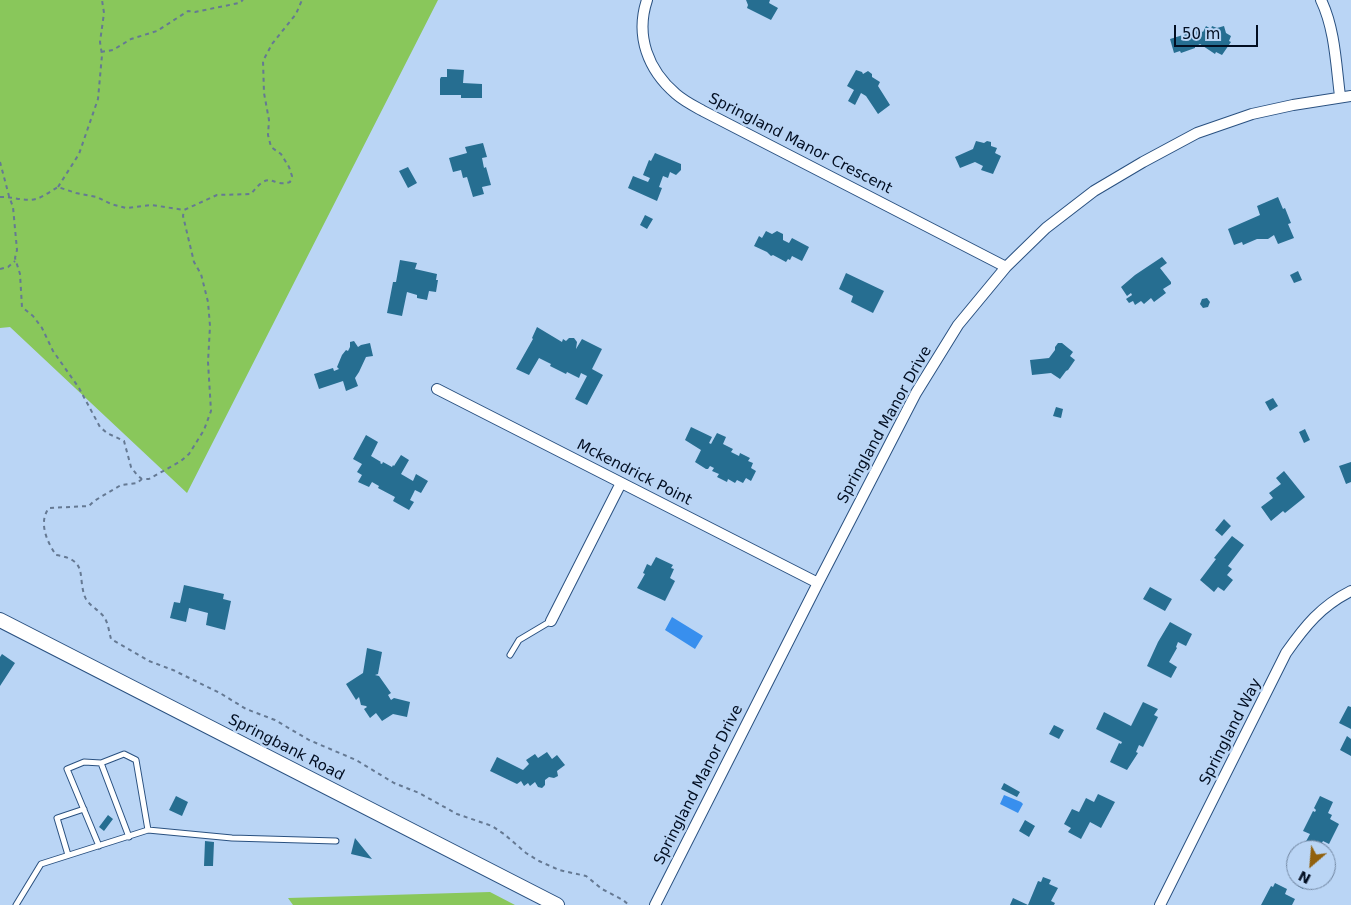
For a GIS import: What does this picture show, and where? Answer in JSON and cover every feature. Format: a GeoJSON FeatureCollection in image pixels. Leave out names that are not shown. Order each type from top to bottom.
{"type":"FeatureCollection","features":[{"type":"Feature","properties":{"kind":"street","name":"Springland Manor Crescent"},"geometry":{"type":"LineString","coordinates":[[647,0],[641,24],[644,45],[652,65],[663,81],[677,95],[703,111],[1006,267]]}},
{"type":"Feature","properties":{"kind":"street"},"geometry":{"type":"LineString","coordinates":[[1321,0],[1326,11],[1334,50],[1340,96]]}},
{"type":"Feature","properties":{"kind":"street","name":"Springland Manor Drive"},"geometry":{"type":"LineString","coordinates":[[656,905],[916,393],[958,325],[1006,267],[1046,228],[1094,191],[1190,137],[1252,114],[1340,96],[1351,96]]}},
{"type":"Feature","properties":{"kind":"street","name":"Mckendrick Point"},"geometry":{"type":"LineString","coordinates":[[437,389],[818,583]]}},
{"type":"Feature","properties":{"kind":"street"},"geometry":{"type":"LineString","coordinates":[[551,621],[621,483]]}},
{"type":"Feature","properties":{"kind":"street","name":"Springland Way"},"geometry":{"type":"LineString","coordinates":[[1160,905],[1286,653],[1302,630],[1322,609],[1351,591]]}},
{"type":"Feature","properties":{"kind":"street","name":"Springbank Road"},"geometry":{"type":"LineString","coordinates":[[0,620],[557,905]]}},
{"type":"Feature","properties":{"kind":"lane"},"geometry":{"type":"LineString","coordinates":[[510,655],[519,640],[551,621]]}},
{"type":"Feature","properties":{"kind":"lane"},"geometry":{"type":"LineString","coordinates":[[99,846],[67,769],[84,762],[101,764],[124,754],[136,760],[148,830]]}},
{"type":"Feature","properties":{"kind":"lane"},"geometry":{"type":"LineString","coordinates":[[101,764],[129,837]]}},
{"type":"Feature","properties":{"kind":"lane"},"geometry":{"type":"LineString","coordinates":[[68,855],[57,818],[84,809]]}},
{"type":"Feature","properties":{"kind":"lane"},"geometry":{"type":"LineString","coordinates":[[16,905],[41,864],[148,830],[232,838],[336,840]]}},
{"type":"Feature","properties":{"kind":"path"},"geometry":{"type":"LineString","coordinates":[[0,197],[8,196],[24,200],[36,199],[58,187],[79,154],[98,99],[100,42],[104,13],[102,0]]}},
{"type":"Feature","properties":{"kind":"path"},"geometry":{"type":"LineString","coordinates":[[101,52],[113,50],[131,39],[157,31],[188,10],[195,12],[239,3],[243,0]]}},
{"type":"Feature","properties":{"kind":"path"},"geometry":{"type":"LineString","coordinates":[[58,187],[76,194],[97,196],[111,204],[126,208],[152,205],[184,210],[217,195],[251,194],[261,183],[267,180],[284,184],[290,182],[292,176],[289,167],[281,154],[271,147],[268,135],[269,120],[264,93],[263,61],[272,44],[296,14],[302,0]]}},
{"type":"Feature","properties":{"kind":"path"},"geometry":{"type":"LineString","coordinates":[[0,162],[8,196],[13,207],[15,261],[20,274],[22,307],[33,316],[42,328],[53,351],[79,388],[100,427],[107,433],[124,441],[131,468],[142,478],[150,479],[158,476],[189,454],[204,430],[211,411],[208,362],[210,326],[208,302],[200,274],[194,262],[183,216],[184,210]]}},
{"type":"Feature","properties":{"kind":"path"},"geometry":{"type":"LineString","coordinates":[[0,269],[8,267],[15,261]]}},
{"type":"Feature","properties":{"kind":"path"},"geometry":{"type":"LineString","coordinates":[[142,478],[136,483],[121,485],[94,500],[89,506],[49,508],[46,512],[44,530],[47,542],[56,555],[66,556],[82,572],[86,598],[105,618],[111,639],[149,661],[215,691],[246,709],[275,720],[309,740],[356,760],[394,783],[419,793],[457,814],[492,826],[539,861],[559,870],[586,876],[602,889],[629,905]]}},
{"type":"Feature","properties":{"kind":"green space"},"geometry":{"type":"Polygon","coordinates":[[[0,0],[438,0],[187,493],[10,327],[0,328],[0,0]]]}},
{"type":"Feature","properties":{"kind":"green space"},"geometry":{"type":"Polygon","coordinates":[[[490,892],[515,905],[293,905],[288,898],[490,892]]]}},
{"type":"Feature","properties":{"kind":"water"},"geometry":{"type":"Polygon","coordinates":[[[672,617],[703,636],[695,649],[665,630],[672,617]]]}},
{"type":"Feature","properties":{"kind":"water"},"geometry":{"type":"Polygon","coordinates":[[[1004,795],[1023,804],[1018,813],[1000,804],[1004,795]]]}},
{"type":"Feature","properties":{"kind":"building"},"geometry":{"type":"Polygon","coordinates":[[[746,0],[770,0],[769,3],[778,8],[771,20],[747,8],[746,0]]]}},
{"type":"Feature","properties":{"kind":"building"},"geometry":{"type":"Polygon","coordinates":[[[1206,26],[1211,29],[1212,26],[1217,28],[1224,26],[1226,33],[1231,36],[1229,41],[1231,42],[1222,55],[1216,52],[1215,54],[1200,44],[1181,53],[1180,51],[1174,53],[1170,39],[1199,30],[1203,32],[1206,26]]]}},
{"type":"Feature","properties":{"kind":"building"},"geometry":{"type":"Polygon","coordinates":[[[447,69],[464,70],[463,83],[482,84],[482,98],[440,95],[440,79],[441,77],[447,77],[447,69]]]}},
{"type":"Feature","properties":{"kind":"building"},"geometry":{"type":"Polygon","coordinates":[[[856,70],[863,74],[868,71],[872,74],[872,77],[880,82],[878,86],[890,105],[878,114],[866,96],[861,93],[855,105],[848,101],[854,90],[847,86],[856,70]]]}},
{"type":"Feature","properties":{"kind":"building"},"geometry":{"type":"Polygon","coordinates":[[[976,141],[991,142],[991,146],[997,148],[995,153],[1001,156],[993,174],[981,170],[983,166],[975,162],[960,168],[955,157],[973,149],[976,141]]]}},
{"type":"Feature","properties":{"kind":"building"},"geometry":{"type":"Polygon","coordinates":[[[483,143],[487,157],[482,158],[491,185],[482,187],[484,194],[473,197],[467,177],[463,178],[461,170],[453,172],[449,158],[467,153],[465,147],[483,143]]]}},
{"type":"Feature","properties":{"kind":"building"},"geometry":{"type":"Polygon","coordinates":[[[655,153],[681,164],[681,170],[676,175],[670,172],[668,178],[663,176],[659,187],[662,188],[657,201],[628,188],[633,176],[648,182],[650,178],[643,175],[649,160],[651,161],[655,153]]]}},
{"type":"Feature","properties":{"kind":"building"},"geometry":{"type":"Polygon","coordinates":[[[408,167],[417,183],[408,188],[399,171],[408,167]]]}},
{"type":"Feature","properties":{"kind":"building"},"geometry":{"type":"Polygon","coordinates":[[[1278,197],[1291,223],[1288,224],[1294,238],[1278,244],[1274,235],[1268,239],[1257,239],[1243,245],[1242,242],[1234,245],[1228,229],[1260,215],[1257,206],[1278,197]]]}},
{"type":"Feature","properties":{"kind":"building"},"geometry":{"type":"Polygon","coordinates":[[[645,215],[653,219],[647,229],[640,225],[645,215]]]}},
{"type":"Feature","properties":{"kind":"building"},"geometry":{"type":"Polygon","coordinates":[[[766,231],[772,234],[777,231],[783,234],[783,240],[789,243],[792,238],[809,247],[802,261],[792,256],[786,262],[754,246],[759,236],[762,238],[766,231]]]}},
{"type":"Feature","properties":{"kind":"building"},"geometry":{"type":"Polygon","coordinates":[[[1162,257],[1167,263],[1160,268],[1171,282],[1171,284],[1163,289],[1166,293],[1154,302],[1151,298],[1144,304],[1141,301],[1135,305],[1133,301],[1129,303],[1126,299],[1132,295],[1131,293],[1127,296],[1121,287],[1162,257]]]}},
{"type":"Feature","properties":{"kind":"building"},"geometry":{"type":"Polygon","coordinates":[[[400,260],[417,263],[415,269],[437,274],[436,280],[438,280],[436,292],[429,291],[427,300],[417,298],[417,295],[407,292],[402,316],[387,313],[393,282],[396,282],[400,260]]]}},
{"type":"Feature","properties":{"kind":"building"},"geometry":{"type":"Polygon","coordinates":[[[1298,271],[1302,280],[1294,283],[1290,275],[1298,271]]]}},
{"type":"Feature","properties":{"kind":"building"},"geometry":{"type":"Polygon","coordinates":[[[846,273],[884,291],[873,313],[851,302],[853,296],[839,289],[846,273]]]}},
{"type":"Feature","properties":{"kind":"building"},"geometry":{"type":"Polygon","coordinates":[[[1207,298],[1210,302],[1208,307],[1203,308],[1200,304],[1202,299],[1207,298]]]}},
{"type":"Feature","properties":{"kind":"building"},"geometry":{"type":"Polygon","coordinates":[[[537,327],[562,342],[563,339],[566,341],[569,338],[574,338],[577,342],[576,349],[582,339],[602,349],[592,369],[603,375],[587,405],[575,399],[587,376],[581,373],[579,378],[567,372],[566,374],[539,358],[529,375],[516,369],[533,339],[537,327]]]}},
{"type":"Feature","properties":{"kind":"building"},"geometry":{"type":"Polygon","coordinates":[[[354,341],[358,347],[370,343],[373,356],[366,357],[355,378],[358,386],[346,391],[343,381],[319,389],[314,374],[333,368],[334,371],[339,369],[337,367],[342,355],[346,350],[348,351],[350,342],[354,341]]]}},
{"type":"Feature","properties":{"kind":"building"},"geometry":{"type":"Polygon","coordinates":[[[1058,343],[1062,343],[1073,352],[1070,356],[1075,360],[1068,370],[1060,379],[1051,373],[1032,375],[1030,360],[1049,358],[1058,343]]]}},
{"type":"Feature","properties":{"kind":"building"},"geometry":{"type":"Polygon","coordinates":[[[1273,398],[1278,406],[1270,411],[1265,402],[1273,398]]]}},
{"type":"Feature","properties":{"kind":"building"},"geometry":{"type":"Polygon","coordinates":[[[1056,407],[1063,409],[1061,418],[1053,416],[1056,407]]]}},
{"type":"Feature","properties":{"kind":"building"},"geometry":{"type":"Polygon","coordinates":[[[691,427],[712,437],[709,443],[711,444],[717,433],[726,437],[723,444],[733,449],[731,452],[739,456],[740,453],[750,458],[748,461],[753,463],[751,468],[756,471],[751,481],[746,478],[743,483],[737,480],[735,483],[728,479],[727,482],[717,477],[719,474],[712,471],[714,468],[710,466],[706,469],[695,462],[701,450],[685,440],[691,427]]]}},
{"type":"Feature","properties":{"kind":"building"},"geometry":{"type":"Polygon","coordinates":[[[1305,429],[1310,440],[1304,443],[1299,432],[1305,429]]]}},
{"type":"Feature","properties":{"kind":"building"},"geometry":{"type":"Polygon","coordinates":[[[366,435],[378,442],[371,456],[380,463],[382,464],[383,462],[392,467],[401,455],[409,460],[401,474],[413,481],[416,474],[428,481],[421,493],[415,490],[410,500],[414,502],[409,510],[393,501],[395,497],[378,488],[379,486],[372,482],[369,487],[358,482],[362,475],[357,472],[362,464],[353,459],[366,435]]]}},
{"type":"Feature","properties":{"kind":"building"},"geometry":{"type":"Polygon","coordinates":[[[1351,462],[1351,482],[1346,484],[1339,466],[1351,462]]]}},
{"type":"Feature","properties":{"kind":"building"},"geometry":{"type":"Polygon","coordinates":[[[1284,471],[1305,497],[1285,513],[1283,511],[1271,521],[1261,507],[1273,498],[1269,493],[1281,484],[1276,478],[1284,471]]]}},
{"type":"Feature","properties":{"kind":"building"},"geometry":{"type":"Polygon","coordinates":[[[1224,519],[1231,526],[1222,536],[1215,530],[1224,519]]]}},
{"type":"Feature","properties":{"kind":"building"},"geometry":{"type":"Polygon","coordinates":[[[1232,536],[1244,545],[1228,566],[1232,569],[1227,575],[1233,580],[1224,591],[1218,587],[1214,592],[1200,580],[1216,559],[1214,558],[1232,536]]]}},
{"type":"Feature","properties":{"kind":"building"},"geometry":{"type":"Polygon","coordinates":[[[656,557],[673,565],[671,568],[674,569],[670,578],[675,581],[665,601],[637,588],[645,574],[643,573],[647,564],[651,566],[656,557]]]}},
{"type":"Feature","properties":{"kind":"building"},"geometry":{"type":"Polygon","coordinates":[[[184,585],[224,594],[223,599],[231,601],[225,630],[206,625],[208,613],[189,608],[186,622],[170,618],[174,602],[180,603],[184,585]]]}},
{"type":"Feature","properties":{"kind":"building"},"geometry":{"type":"Polygon","coordinates":[[[1150,587],[1172,599],[1165,611],[1143,599],[1150,587]]]}},
{"type":"Feature","properties":{"kind":"building"},"geometry":{"type":"Polygon","coordinates":[[[1170,622],[1192,634],[1186,646],[1178,642],[1177,648],[1169,662],[1177,667],[1171,678],[1147,666],[1170,622]]]}},
{"type":"Feature","properties":{"kind":"building"},"geometry":{"type":"Polygon","coordinates":[[[367,648],[382,652],[378,674],[375,675],[379,676],[391,693],[388,695],[391,700],[394,698],[410,702],[407,717],[393,714],[382,721],[376,713],[370,718],[364,709],[367,707],[361,705],[359,697],[356,700],[346,684],[363,673],[367,648]]]}},
{"type":"Feature","properties":{"kind":"building"},"geometry":{"type":"Polygon","coordinates":[[[2,654],[15,663],[0,686],[0,657],[2,654]]]}},
{"type":"Feature","properties":{"kind":"building"},"geometry":{"type":"Polygon","coordinates":[[[1143,702],[1158,709],[1154,715],[1158,717],[1143,747],[1139,745],[1136,752],[1138,753],[1127,770],[1110,762],[1119,743],[1121,744],[1122,742],[1096,729],[1104,712],[1131,726],[1143,702]]]}},
{"type":"Feature","properties":{"kind":"building"},"geometry":{"type":"Polygon","coordinates":[[[1348,706],[1351,707],[1351,729],[1339,723],[1348,706]]]}},
{"type":"Feature","properties":{"kind":"building"},"geometry":{"type":"Polygon","coordinates":[[[1054,725],[1064,730],[1059,739],[1049,734],[1054,725]]]}},
{"type":"Feature","properties":{"kind":"building"},"geometry":{"type":"Polygon","coordinates":[[[1347,736],[1351,739],[1351,756],[1340,750],[1347,736]]]}},
{"type":"Feature","properties":{"kind":"building"},"geometry":{"type":"Polygon","coordinates":[[[547,752],[552,759],[557,755],[565,765],[557,771],[558,776],[554,778],[549,777],[545,780],[545,785],[542,788],[538,787],[535,782],[530,786],[528,783],[524,786],[521,781],[517,784],[490,771],[497,757],[523,770],[529,764],[526,760],[535,754],[538,758],[547,752]]]}},
{"type":"Feature","properties":{"kind":"building"},"geometry":{"type":"Polygon","coordinates":[[[1004,783],[1020,792],[1017,797],[1001,789],[1004,783]]]}},
{"type":"Feature","properties":{"kind":"building"},"geometry":{"type":"Polygon","coordinates":[[[1098,794],[1115,802],[1101,828],[1090,822],[1081,839],[1068,832],[1071,828],[1064,824],[1072,809],[1079,812],[1086,798],[1094,802],[1098,794]]]}},
{"type":"Feature","properties":{"kind":"building"},"geometry":{"type":"Polygon","coordinates":[[[176,796],[188,802],[182,816],[169,810],[176,796]]]}},
{"type":"Feature","properties":{"kind":"building"},"geometry":{"type":"Polygon","coordinates":[[[1320,796],[1333,802],[1328,813],[1332,815],[1330,819],[1339,824],[1331,840],[1307,840],[1310,834],[1303,831],[1313,811],[1315,812],[1316,810],[1314,808],[1320,796]]]}},
{"type":"Feature","properties":{"kind":"building"},"geometry":{"type":"Polygon","coordinates":[[[108,815],[113,819],[104,831],[99,827],[108,815]]]}},
{"type":"Feature","properties":{"kind":"building"},"geometry":{"type":"Polygon","coordinates":[[[1025,820],[1035,826],[1029,837],[1019,831],[1025,820]]]}},
{"type":"Feature","properties":{"kind":"building"},"geometry":{"type":"Polygon","coordinates":[[[355,838],[372,859],[351,854],[355,838]]]}},
{"type":"Feature","properties":{"kind":"building"},"geometry":{"type":"Polygon","coordinates":[[[205,841],[214,842],[213,866],[204,866],[205,841]]]}},
{"type":"Feature","properties":{"kind":"building"},"geometry":{"type":"Polygon","coordinates":[[[1043,877],[1051,880],[1049,884],[1058,888],[1051,901],[1055,903],[1054,905],[1028,905],[1038,881],[1041,882],[1043,877]]]}},
{"type":"Feature","properties":{"kind":"building"},"geometry":{"type":"Polygon","coordinates":[[[1275,883],[1286,888],[1285,894],[1295,899],[1292,905],[1261,905],[1271,886],[1273,887],[1275,883]]]}},
{"type":"Feature","properties":{"kind":"building"},"geometry":{"type":"Polygon","coordinates":[[[1013,898],[1028,905],[1010,905],[1013,898]]]}}]}
